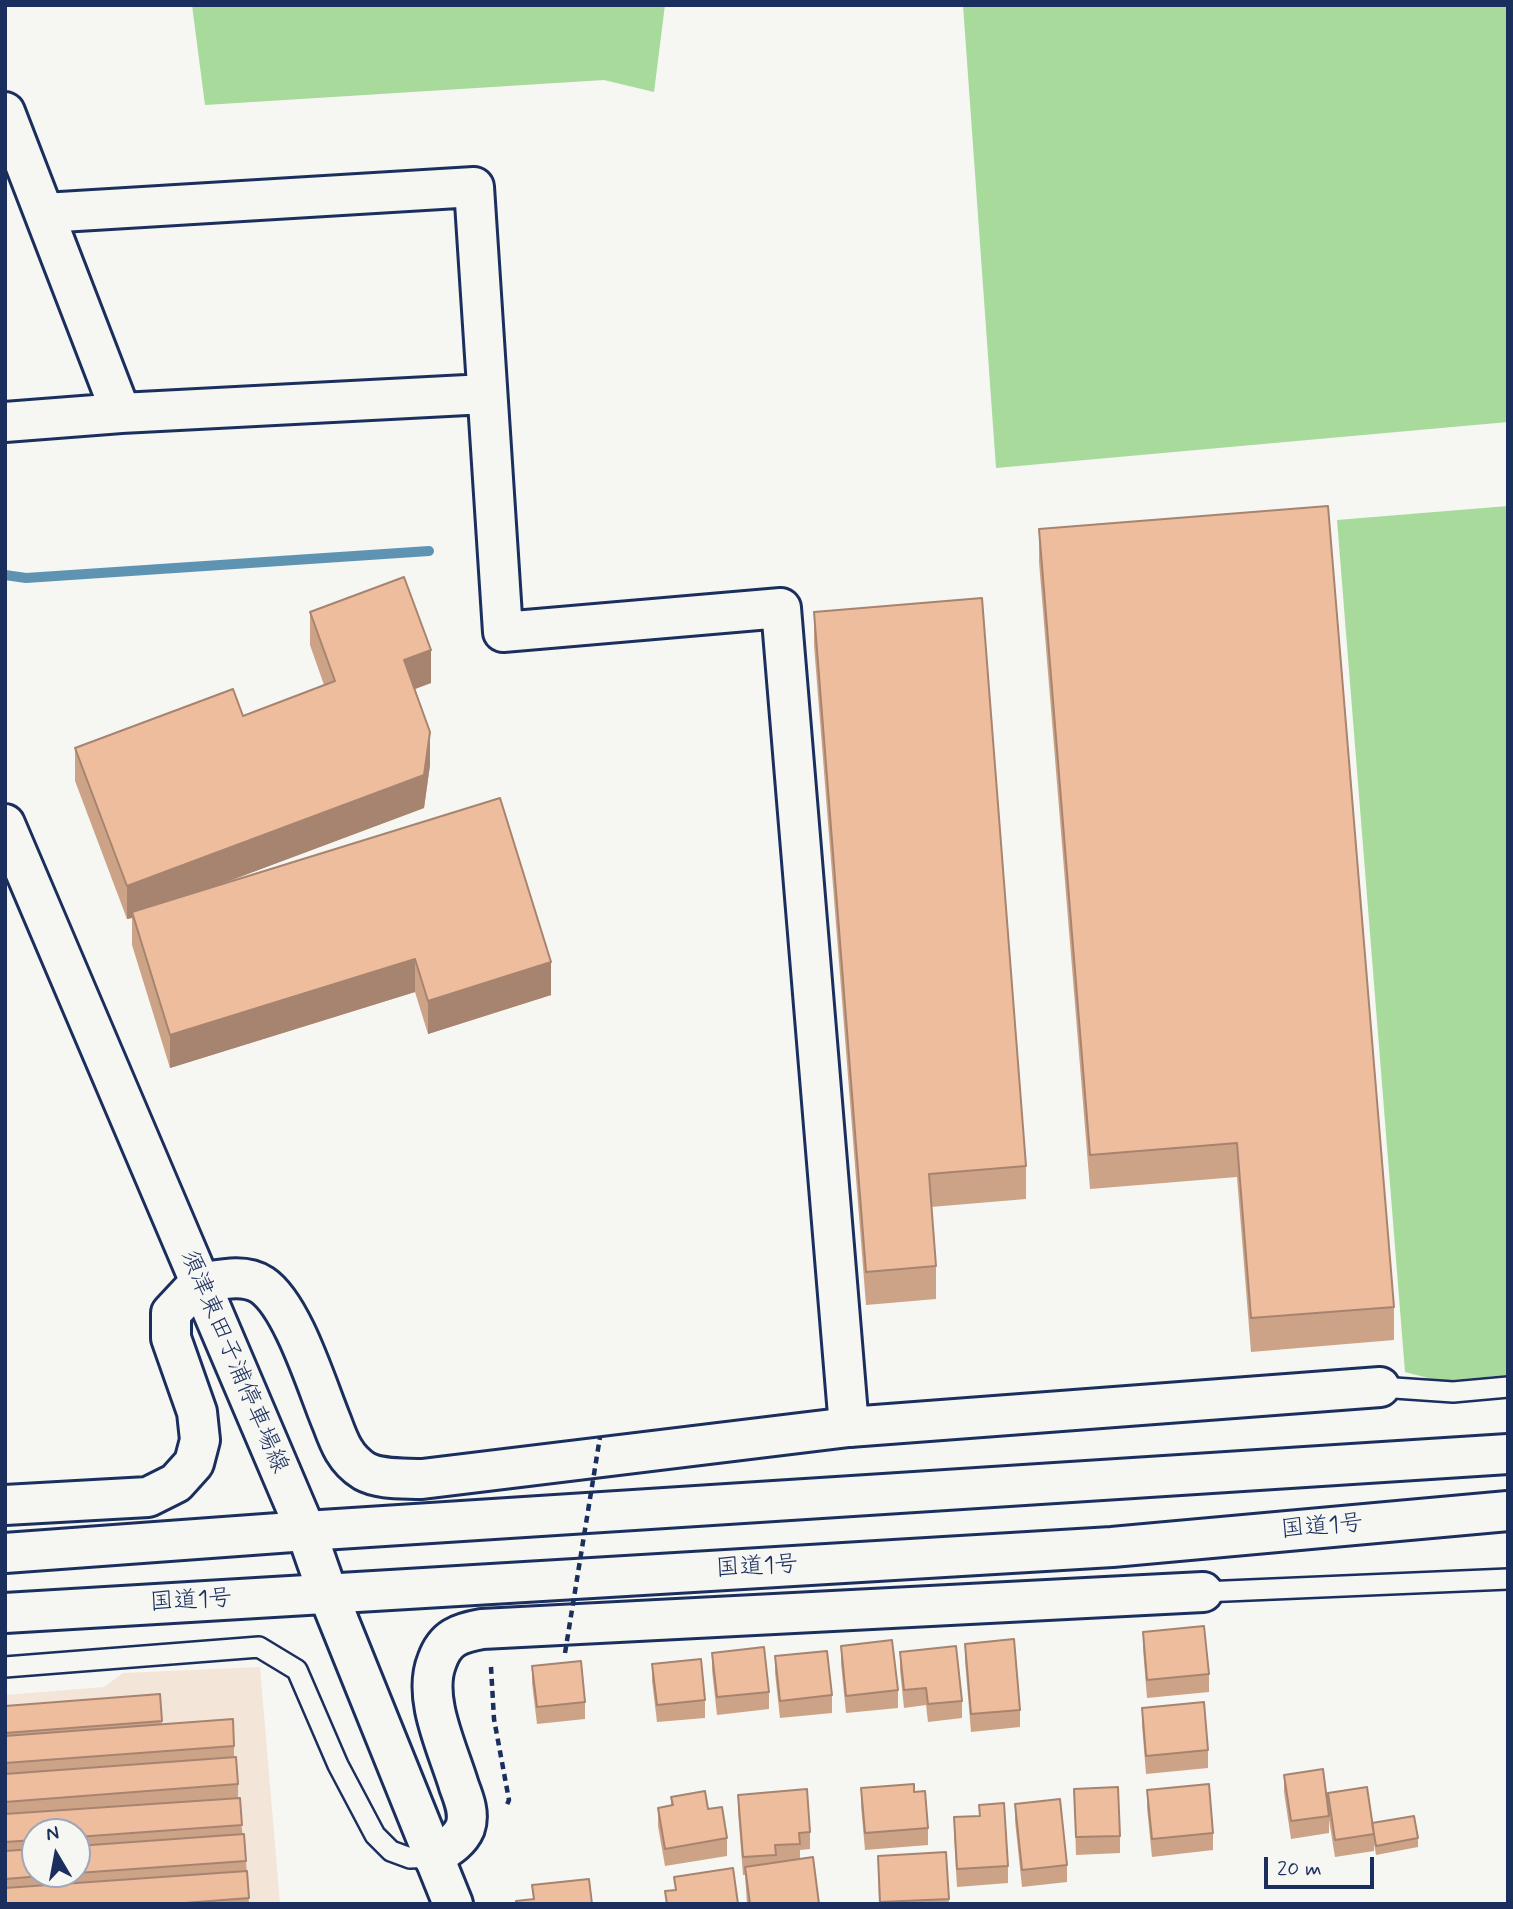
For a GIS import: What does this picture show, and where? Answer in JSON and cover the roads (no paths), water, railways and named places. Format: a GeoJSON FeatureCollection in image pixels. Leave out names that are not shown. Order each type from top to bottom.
{"type":"FeatureCollection","features":[{"type":"Feature","properties":{"kind":"main road"},"geometry":{"type":"LineString","coordinates":[[5,112],[121,413]]}},
{"type":"Feature","properties":{"kind":"main road"},"geometry":{"type":"LineString","coordinates":[[44,213],[474,187],[503,632],[781,608],[849,1427]]}},
{"type":"Feature","properties":{"kind":"main road"},"geometry":{"type":"LineString","coordinates":[[5,422],[121,413],[486,394]]}},
{"type":"Feature","properties":{"kind":"main road","name":"須津東田子浦停車場線"},"geometry":{"type":"LineString","coordinates":[[5,824],[306,1531],[328,1594],[453,1904]]}},
{"type":"Feature","properties":{"kind":"main road"},"geometry":{"type":"LineString","coordinates":[[5,1505],[148,1497],[176,1483],[194,1463],[200,1440],[197,1412],[171,1338],[171,1313],[199,1283],[234,1278],[260,1284],[273,1296],[290,1319],[344,1454],[365,1471],[387,1478],[422,1479],[849,1427],[1380,1387]]}},
{"type":"Feature","properties":{"kind":"main road"},"geometry":{"type":"LineString","coordinates":[[5,1553],[306,1531],[1508,1454]]}},
{"type":"Feature","properties":{"kind":"main road","name":"国道1号"},"geometry":{"type":"LineString","coordinates":[[5,1614],[1112,1547],[1508,1511]]}},
{"type":"Feature","properties":{"kind":"main road"},"geometry":{"type":"LineString","coordinates":[[433,1857],[453,1845],[465,1828],[466,1808],[432,1698],[434,1668],[441,1648],[461,1632],[496,1628],[1202,1592]]}},
{"type":"Feature","properties":{"kind":"lane"},"geometry":{"type":"LineString","coordinates":[[1380,1387],[1453,1392],[1508,1387]]}},
{"type":"Feature","properties":{"kind":"lane"},"geometry":{"type":"LineString","coordinates":[[1202,1592],[1508,1578]]}},
{"type":"Feature","properties":{"kind":"lane"},"geometry":{"type":"LineString","coordinates":[[5,1667],[259,1647],[297,1670],[338,1765],[375,1835],[391,1852],[410,1858],[433,1857]]}},
{"type":"Feature","properties":{"kind":"waterway"},"geometry":{"type":"LineString","coordinates":[[5,575],[26,578],[429,551]]}}]}
